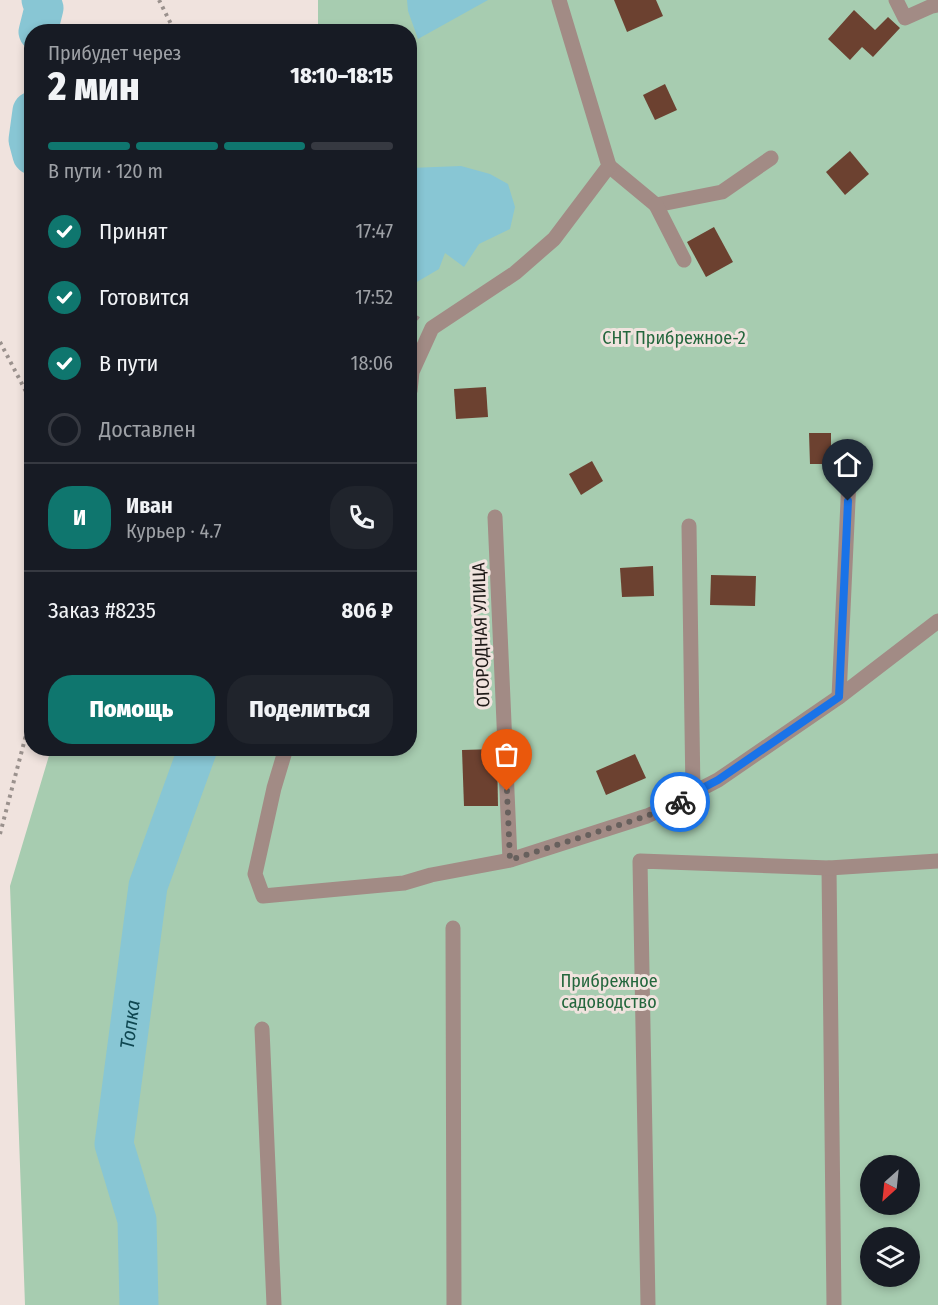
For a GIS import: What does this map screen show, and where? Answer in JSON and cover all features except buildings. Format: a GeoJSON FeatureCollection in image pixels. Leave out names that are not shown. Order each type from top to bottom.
{"type":"FeatureCollection","features":[{"type":"Feature","properties":{"kind":"street"},"geometry":{"type":"LineString","coordinates":[[559,0],[609,166],[656,205],[684,260]]}},
{"type":"Feature","properties":{"kind":"street"},"geometry":{"type":"LineString","coordinates":[[897,0],[905,18],[938,5]]}},
{"type":"Feature","properties":{"kind":"street"},"geometry":{"type":"LineString","coordinates":[[656,205],[722,192],[771,158]]}},
{"type":"Feature","properties":{"kind":"street"},"geometry":{"type":"LineString","coordinates":[[417,361],[432,328],[516,273],[554,239],[609,166]]}},
{"type":"Feature","properties":{"kind":"street"},"geometry":{"type":"LineString","coordinates":[[839,697],[849,479]]}},
{"type":"Feature","properties":{"kind":"street","name":"ОГОРОДНАЯ УЛИЦА"},"geometry":{"type":"LineString","coordinates":[[495,517],[510,860]]}},
{"type":"Feature","properties":{"kind":"street"},"geometry":{"type":"LineString","coordinates":[[689,526],[693,793]]}},
{"type":"Feature","properties":{"kind":"street"},"geometry":{"type":"LineString","coordinates":[[284,756],[255,874],[263,896],[404,883],[431,875],[510,860],[647,816],[681,801],[718,780],[839,697],[938,621]]}},
{"type":"Feature","properties":{"kind":"street"},"geometry":{"type":"LineString","coordinates":[[648,1305],[640,861],[829,868],[938,861]]}},
{"type":"Feature","properties":{"kind":"street"},"geometry":{"type":"LineString","coordinates":[[829,868],[834,1305]]}},
{"type":"Feature","properties":{"kind":"street"},"geometry":{"type":"LineString","coordinates":[[453,928],[454,1305]]}},
{"type":"Feature","properties":{"kind":"street"},"geometry":{"type":"LineString","coordinates":[[262,1029],[274,1305]]}},
{"type":"Feature","properties":{"kind":"path"},"geometry":{"type":"LineString","coordinates":[[159,0],[172,24]]}},
{"type":"Feature","properties":{"kind":"path"},"geometry":{"type":"LineString","coordinates":[[0,342],[24,388]]}},
{"type":"Feature","properties":{"kind":"path"},"geometry":{"type":"LineString","coordinates":[[0,834],[24,743]]}},
{"type":"Feature","properties":{"kind":"green space","name":"Прибрежное садоводство"},"geometry":{"type":"Polygon","coordinates":[[[318,0],[938,0],[938,1305],[25,1305],[10,886],[49,756],[417,756],[417,24],[318,24],[318,0]]]}},
{"type":"Feature","properties":{"kind":"water"},"geometry":{"type":"Polygon","coordinates":[[[407,0],[488,0],[418,39],[417,24],[413,24],[407,0]]]}},
{"type":"Feature","properties":{"kind":"water"},"geometry":{"type":"Polygon","coordinates":[[[461,166],[490,174],[508,184],[515,207],[510,229],[479,244],[464,267],[445,253],[439,269],[417,282],[417,168],[461,166]]]}},
{"type":"Feature","properties":{"kind":"waterway","name":"Топка"},"geometry":{"type":"LineString","coordinates":[[40,24],[44,8],[41,0]]}},
{"type":"Feature","properties":{"kind":"waterway","name":"Топка"},"geometry":{"type":"LineString","coordinates":[[139,1305],[137,1220],[114,1144],[148,886],[195,756]]}},
{"type":"Feature","properties":{"kind":"way so far"},"geometry":{"type":"LineString","coordinates":[[507,791],[510,860],[647,816],[680,802]]}},
{"type":"Feature","properties":{"kind":"route"},"geometry":{"type":"LineString","coordinates":[[680,802],[718,780],[839,697],[848,501]]}},
{"type":"Feature","properties":{"kind":"park label","name":"СНТ Прибрежное-2"},"geometry":{"type":"Point","coordinates":[674,338]}}]}
